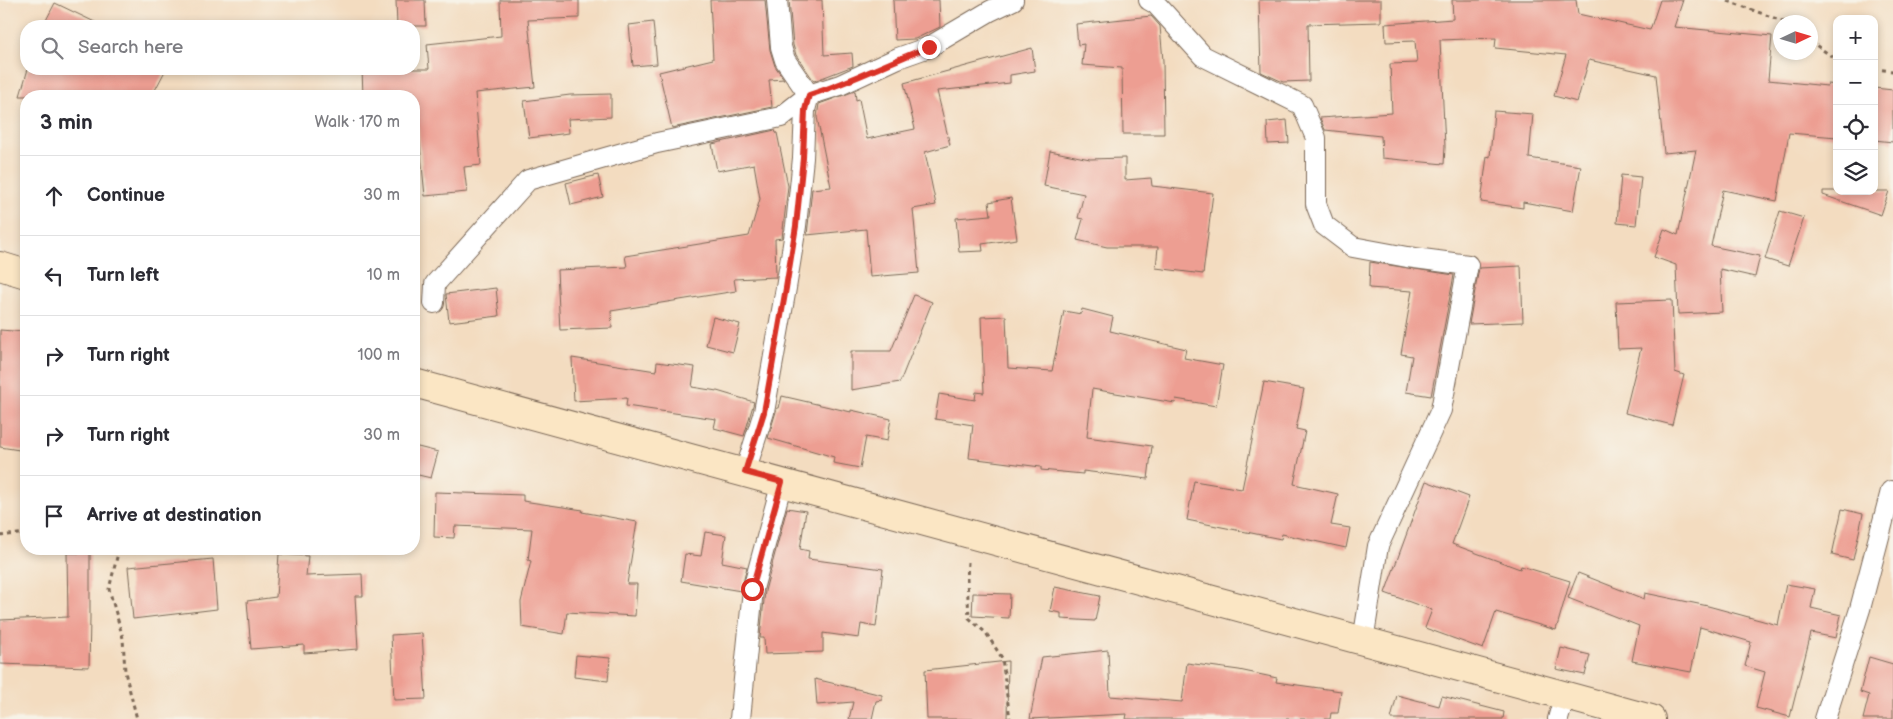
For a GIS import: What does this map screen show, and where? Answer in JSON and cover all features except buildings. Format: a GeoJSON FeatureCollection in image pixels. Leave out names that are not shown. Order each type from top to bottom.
{"type":"FeatureCollection","features":[{"type":"Feature","properties":{"kind":"street"},"geometry":{"type":"LineString","coordinates":[[745,472],[764,412],[781,316],[796,226],[803,158],[805,110],[809,95],[785,60],[777,0]]}},
{"type":"Feature","properties":{"kind":"street"},"geometry":{"type":"LineString","coordinates":[[434,303],[435,284],[528,180],[657,143],[781,117],[809,95],[840,85],[898,58],[929,47],[990,11],[1013,0]]}},
{"type":"Feature","properties":{"kind":"street"},"geometry":{"type":"LineString","coordinates":[[1148,0],[1156,4],[1203,56],[1302,105],[1316,138],[1316,204],[1324,225],[1354,247],[1406,257],[1468,265],[1441,410],[1378,546],[1363,641]]}},
{"type":"Feature","properties":{"kind":"street"},"geometry":{"type":"LineString","coordinates":[[0,266],[20,272]]}},
{"type":"Feature","properties":{"kind":"street"},"geometry":{"type":"LineString","coordinates":[[420,385],[1363,641],[1562,707],[1651,719]]}},
{"type":"Feature","properties":{"kind":"street"},"geometry":{"type":"LineString","coordinates":[[740,719],[752,589],[782,482]]}},
{"type":"Feature","properties":{"kind":"street"},"geometry":{"type":"LineString","coordinates":[[1825,719],[1860,609],[1891,491]]}},
{"type":"Feature","properties":{"kind":"path"},"geometry":{"type":"LineString","coordinates":[[1728,1],[1773,18]]}},
{"type":"Feature","properties":{"kind":"path"},"geometry":{"type":"LineString","coordinates":[[1818,47],[1833,57]]}},
{"type":"Feature","properties":{"kind":"path"},"geometry":{"type":"LineString","coordinates":[[1878,69],[1893,71]]}},
{"type":"Feature","properties":{"kind":"path"},"geometry":{"type":"LineString","coordinates":[[0,536],[20,534]]}},
{"type":"Feature","properties":{"kind":"path"},"geometry":{"type":"LineString","coordinates":[[971,534],[967,579],[969,618],[986,633],[1002,658],[1010,719]]}},
{"type":"Feature","properties":{"kind":"path"},"geometry":{"type":"LineString","coordinates":[[118,555],[109,589],[123,638],[125,672],[137,719]]}},
{"type":"Feature","properties":{"kind":"route"},"geometry":{"type":"LineString","coordinates":[[752,589],[782,482],[745,472],[764,412],[775,354],[796,226],[803,158],[805,110],[809,95],[840,85],[898,58],[929,47]]}}]}
